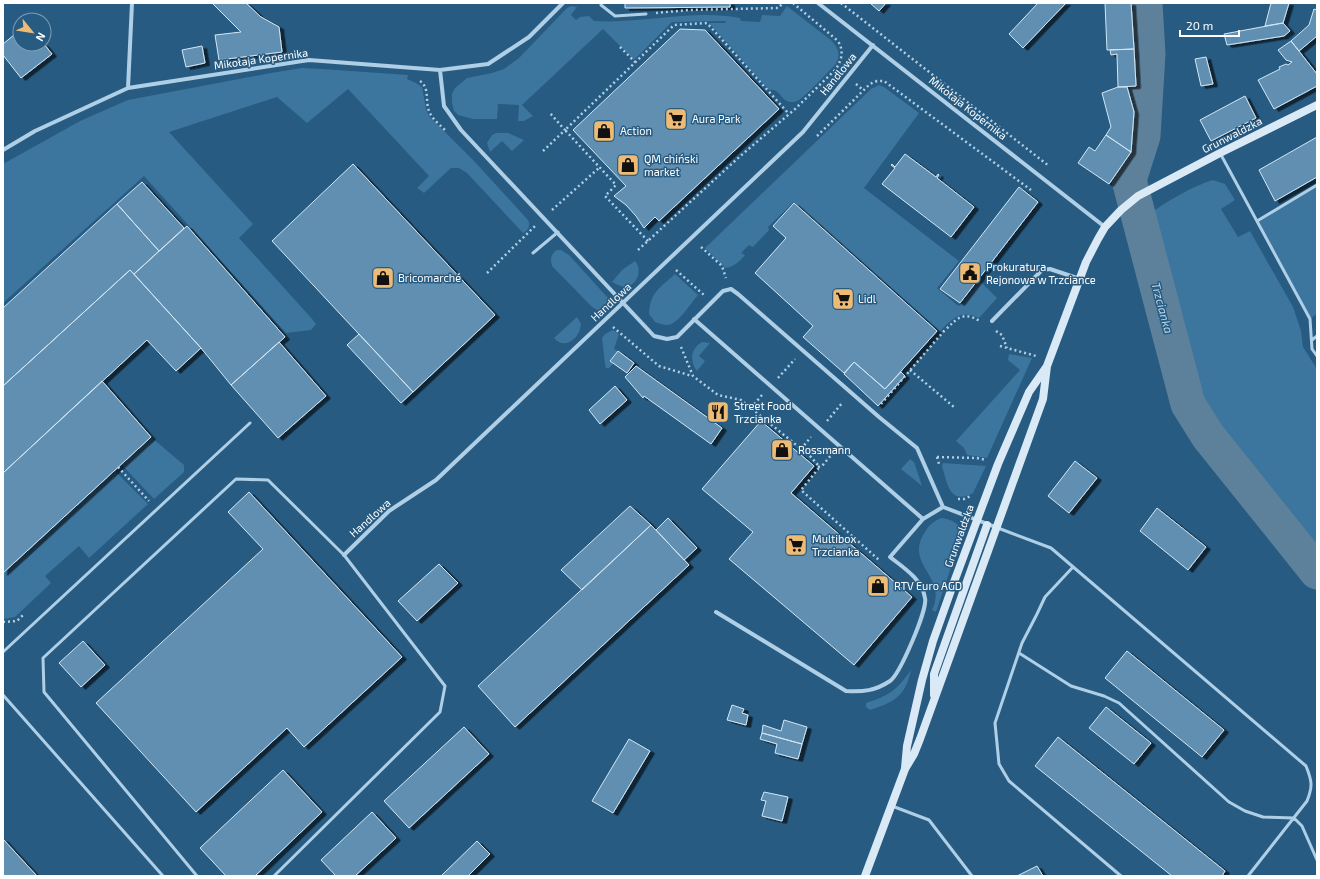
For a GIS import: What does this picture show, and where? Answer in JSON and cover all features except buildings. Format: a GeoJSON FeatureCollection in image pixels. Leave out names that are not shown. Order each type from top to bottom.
{"type":"FeatureCollection","features":[{"type":"Feature","properties":{"kind":"main road","name":"Grunwaldzka"},"geometry":{"type":"LineString","coordinates":[[865,876],[905,769],[914,754],[934,702],[998,528],[1043,399],[1047,366],[1086,262],[1106,227],[1121,210],[1138,196],[1317,105]]}},
{"type":"Feature","properties":{"kind":"main road","name":"Grunwaldzka"},"geometry":{"type":"LineString","coordinates":[[905,769],[906,746],[922,680],[938,626],[998,464],[1029,392],[1047,366]]}},
{"type":"Feature","properties":{"kind":"main road"},"geometry":{"type":"LineString","coordinates":[[934,702],[934,674],[987,525]]}},
{"type":"Feature","properties":{"kind":"street"},"geometry":{"type":"LineString","coordinates":[[128,88],[132,3]]}},
{"type":"Feature","properties":{"kind":"street","name":"Mikołaja Kopernika"},"geometry":{"type":"LineString","coordinates":[[3,150],[35,131],[128,88],[309,60],[440,70],[488,64],[529,37],[563,3]]}},
{"type":"Feature","properties":{"kind":"street","name":"Mikołaja Kopernika"},"geometry":{"type":"LineString","coordinates":[[818,3],[1106,227]]}},
{"type":"Feature","properties":{"kind":"street","name":"Handlowa"},"geometry":{"type":"LineString","coordinates":[[344,555],[389,511],[436,480],[803,132],[873,45]]}},
{"type":"Feature","properties":{"kind":"street"},"geometry":{"type":"LineString","coordinates":[[440,70],[444,106],[461,130],[624,302],[654,336],[667,339],[677,337],[723,291],[731,289],[917,448],[944,507],[998,528]]}},
{"type":"Feature","properties":{"kind":"street"},"geometry":{"type":"LineString","coordinates":[[992,321],[1042,270],[1050,269],[1080,279]]}},
{"type":"Feature","properties":{"kind":"street"},"geometry":{"type":"LineString","coordinates":[[694,319],[923,518]]}},
{"type":"Feature","properties":{"kind":"street"},"geometry":{"type":"LineString","coordinates":[[716,612],[846,691],[862,692],[876,689],[891,680],[900,668],[921,617],[926,599],[921,585],[890,557],[923,518],[944,507]]}},
{"type":"Feature","properties":{"kind":"lane"},"geometry":{"type":"LineString","coordinates":[[601,5],[615,16],[646,14]]}},
{"type":"Feature","properties":{"kind":"lane"},"geometry":{"type":"LineString","coordinates":[[1220,153],[1310,319],[1312,349],[1317,356]]}},
{"type":"Feature","properties":{"kind":"lane"},"geometry":{"type":"LineString","coordinates":[[1258,221],[1317,186]]}},
{"type":"Feature","properties":{"kind":"lane"},"geometry":{"type":"LineString","coordinates":[[533,253],[558,232]]}},
{"type":"Feature","properties":{"kind":"lane"},"geometry":{"type":"LineString","coordinates":[[1312,340],[1317,336]]}},
{"type":"Feature","properties":{"kind":"lane"},"geometry":{"type":"LineString","coordinates":[[3,652],[250,423]]}},
{"type":"Feature","properties":{"kind":"lane"},"geometry":{"type":"LineString","coordinates":[[197,876],[44,692],[43,658],[236,479],[268,480],[344,555],[445,686],[440,712],[274,876]]}},
{"type":"Feature","properties":{"kind":"lane"},"geometry":{"type":"LineString","coordinates":[[998,528],[1051,548],[1306,766],[1312,780],[1311,791],[1307,801],[1248,876]]}},
{"type":"Feature","properties":{"kind":"lane"},"geometry":{"type":"LineString","coordinates":[[1073,567],[1045,597],[1025,637],[995,723],[999,764],[1010,781],[1120,876]]}},
{"type":"Feature","properties":{"kind":"lane"},"geometry":{"type":"LineString","coordinates":[[1019,653],[1070,686],[1104,696],[1118,703],[1229,802],[1245,811],[1262,817],[1294,818],[1302,826],[1317,860]]}},
{"type":"Feature","properties":{"kind":"lane"},"geometry":{"type":"LineString","coordinates":[[3,695],[163,876]]}},
{"type":"Feature","properties":{"kind":"lane"},"geometry":{"type":"LineString","coordinates":[[891,805],[929,820],[972,876]]}},
{"type":"Feature","properties":{"kind":"path"},"geometry":{"type":"LineString","coordinates":[[646,14],[688,10],[778,8],[783,3]]}},
{"type":"Feature","properties":{"kind":"path"},"geometry":{"type":"LineString","coordinates":[[638,250],[737,159],[789,114],[836,69],[843,54],[838,40],[793,3]]}},
{"type":"Feature","properties":{"kind":"path"},"geometry":{"type":"LineString","coordinates":[[841,3],[1050,167]]}},
{"type":"Feature","properties":{"kind":"path"},"geometry":{"type":"LineString","coordinates":[[543,151],[674,25],[707,23],[789,114]]}},
{"type":"Feature","properties":{"kind":"path"},"geometry":{"type":"LineString","coordinates":[[620,47],[635,62]]}},
{"type":"Feature","properties":{"kind":"path"},"geometry":{"type":"LineString","coordinates":[[814,140],[870,84],[877,81],[884,81],[1032,190]]}},
{"type":"Feature","properties":{"kind":"path"},"geometry":{"type":"LineString","coordinates":[[550,113],[616,185],[605,196],[648,241]]}},
{"type":"Feature","properties":{"kind":"path"},"geometry":{"type":"LineString","coordinates":[[487,273],[600,167]]}},
{"type":"Feature","properties":{"kind":"path"},"geometry":{"type":"LineString","coordinates":[[696,251],[706,241]]}},
{"type":"Feature","properties":{"kind":"path"},"geometry":{"type":"LineString","coordinates":[[701,247],[722,266],[731,289]]}},
{"type":"Feature","properties":{"kind":"path"},"geometry":{"type":"LineString","coordinates":[[670,275],[681,265]]}},
{"type":"Feature","properties":{"kind":"path"},"geometry":{"type":"LineString","coordinates":[[676,270],[711,302]]}},
{"type":"Feature","properties":{"kind":"path"},"geometry":{"type":"LineString","coordinates":[[878,407],[956,320],[964,316],[971,316],[983,322]]}},
{"type":"Feature","properties":{"kind":"path"},"geometry":{"type":"LineString","coordinates":[[605,320],[659,366],[693,376],[718,395],[741,400],[811,457],[818,467]]}},
{"type":"Feature","properties":{"kind":"path"},"geometry":{"type":"LineString","coordinates":[[990,327],[1002,335],[1007,348]]}},
{"type":"Feature","properties":{"kind":"path"},"geometry":{"type":"LineString","coordinates":[[677,337],[693,376]]}},
{"type":"Feature","properties":{"kind":"path"},"geometry":{"type":"LineString","coordinates":[[1000,346],[1036,356]]}},
{"type":"Feature","properties":{"kind":"path"},"geometry":{"type":"LineString","coordinates":[[751,408],[803,350]]}},
{"type":"Feature","properties":{"kind":"path"},"geometry":{"type":"LineString","coordinates":[[910,370],[954,407]]}},
{"type":"Feature","properties":{"kind":"path"},"geometry":{"type":"LineString","coordinates":[[820,428],[852,393]]}},
{"type":"Feature","properties":{"kind":"path"},"geometry":{"type":"LineString","coordinates":[[839,445],[822,466],[818,467],[801,490],[883,564]]}},
{"type":"Feature","properties":{"kind":"path"},"geometry":{"type":"LineString","coordinates":[[937,457],[941,471]]}},
{"type":"Feature","properties":{"kind":"path"},"geometry":{"type":"LineString","coordinates":[[944,457],[977,458],[990,461]]}},
{"type":"Feature","properties":{"kind":"path"},"geometry":{"type":"LineString","coordinates":[[118,467],[157,509]]}},
{"type":"Feature","properties":{"kind":"path"},"geometry":{"type":"LineString","coordinates":[[957,498],[964,499],[973,496]]}},
{"type":"Feature","properties":{"kind":"shaded area"},"geometry":{"type":"Polygon","coordinates":[[[571,6],[577,7],[571,15],[576,20],[580,17],[589,16],[594,21],[631,21],[704,15],[740,18],[741,21],[760,22],[762,15],[780,16],[787,6],[832,41],[838,50],[839,56],[835,65],[808,93],[798,101],[790,102],[785,100],[775,90],[769,90],[709,23],[726,23],[725,21],[672,22],[634,60],[603,29],[522,105],[533,116],[524,121],[518,121],[519,105],[498,104],[497,119],[473,119],[458,115],[454,111],[452,94],[455,88],[467,78],[504,69],[519,58],[567,8],[571,6]]]}},
{"type":"Feature","properties":{"kind":"shaded area"},"geometry":{"type":"Polygon","coordinates":[[[302,68],[408,75],[407,79],[422,87],[426,109],[429,116],[475,162],[528,220],[528,229],[523,233],[467,173],[459,168],[451,168],[424,193],[417,188],[429,176],[348,89],[307,123],[277,97],[169,132],[253,224],[239,238],[313,320],[316,324],[311,330],[286,333],[144,176],[3,303],[3,164],[80,121],[128,100],[302,68]]]}},
{"type":"Feature","properties":{"kind":"shaded area"},"geometry":{"type":"Polygon","coordinates":[[[879,85],[884,87],[919,113],[864,188],[959,261],[937,288],[957,305],[960,306],[980,281],[997,298],[979,318],[973,315],[962,315],[953,319],[940,331],[794,202],[768,227],[769,230],[753,247],[749,245],[741,253],[745,255],[734,265],[725,268],[705,248],[871,89],[879,85]]]}},
{"type":"Feature","properties":{"kind":"shaded area"},"geometry":{"type":"Polygon","coordinates":[[[496,133],[508,133],[524,140],[512,151],[502,141],[490,152],[487,143],[492,135],[496,133]]]}},
{"type":"Feature","properties":{"kind":"shaded area"},"geometry":{"type":"Polygon","coordinates":[[[1213,180],[1225,184],[1235,200],[1221,209],[1238,237],[1250,231],[1293,307],[1301,331],[1303,347],[1317,369],[1317,569],[1209,435],[1189,402],[1141,220],[1176,197],[1213,180]]]}},
{"type":"Feature","properties":{"kind":"shaded area"},"geometry":{"type":"Polygon","coordinates":[[[1317,185],[1317,314],[1310,319],[1257,221],[1317,185]]]}},
{"type":"Feature","properties":{"kind":"shaded area"},"geometry":{"type":"Polygon","coordinates":[[[557,250],[561,250],[569,255],[608,298],[608,306],[606,310],[599,311],[592,307],[552,266],[551,261],[553,253],[557,250]]]}},
{"type":"Feature","properties":{"kind":"shaded area"},"geometry":{"type":"Polygon","coordinates":[[[635,261],[638,273],[632,284],[624,287],[612,282],[622,270],[635,261]]]}},
{"type":"Feature","properties":{"kind":"shaded area"},"geometry":{"type":"Polygon","coordinates":[[[675,274],[698,295],[684,313],[672,324],[666,325],[655,322],[649,314],[651,300],[660,287],[675,274]]]}},
{"type":"Feature","properties":{"kind":"shaded area"},"geometry":{"type":"Polygon","coordinates":[[[577,317],[581,324],[575,338],[567,343],[558,342],[554,338],[577,317]]]}},
{"type":"Feature","properties":{"kind":"shaded area"},"geometry":{"type":"Polygon","coordinates":[[[613,330],[619,334],[614,349],[618,351],[610,361],[614,363],[609,368],[606,368],[602,338],[605,334],[613,330]]]}},
{"type":"Feature","properties":{"kind":"shaded area"},"geometry":{"type":"Polygon","coordinates":[[[702,342],[710,343],[699,356],[705,361],[697,371],[694,367],[692,355],[695,348],[702,342]]]}},
{"type":"Feature","properties":{"kind":"shaded area"},"geometry":{"type":"Polygon","coordinates":[[[1009,354],[1032,358],[987,458],[967,455],[964,448],[956,441],[1020,370],[1008,360],[1009,354]]]}},
{"type":"Feature","properties":{"kind":"shaded area"},"geometry":{"type":"Polygon","coordinates":[[[151,437],[184,465],[184,472],[154,499],[121,464],[151,437]]]}},
{"type":"Feature","properties":{"kind":"shaded area"},"geometry":{"type":"Polygon","coordinates":[[[910,459],[914,462],[922,486],[901,469],[910,459]]]}},
{"type":"Feature","properties":{"kind":"shaded area"},"geometry":{"type":"Polygon","coordinates":[[[943,463],[986,466],[973,493],[959,497],[954,495],[948,485],[942,466],[943,463]]]}},
{"type":"Feature","properties":{"kind":"shaded area"},"geometry":{"type":"Polygon","coordinates":[[[115,471],[148,504],[89,558],[79,546],[45,576],[51,583],[15,617],[3,619],[3,573],[115,471]]]}},
{"type":"Feature","properties":{"kind":"shaded area"},"geometry":{"type":"Polygon","coordinates":[[[941,518],[955,522],[960,527],[962,535],[936,612],[932,610],[935,602],[933,583],[921,560],[919,552],[920,542],[927,530],[936,520],[941,518]]]}},
{"type":"Feature","properties":{"kind":"shaded area"},"geometry":{"type":"Polygon","coordinates":[[[911,670],[905,687],[897,697],[886,704],[870,710],[866,707],[866,703],[887,695],[896,688],[911,670]]]}},
{"type":"Feature","properties":{"kind":"waterway","name":"Trzcianka"},"geometry":{"type":"LineString","coordinates":[[1145,3],[1148,54],[1143,136],[1129,180],[1188,404],[1208,436],[1317,572]]}},
{"type":"Feature","properties":{"kind":"place","name":"Aura Park"},"geometry":{"type":"Point","coordinates":[676,119]}},
{"type":"Feature","properties":{"kind":"place","name":"Action"},"geometry":{"type":"Point","coordinates":[604,131]}},
{"type":"Feature","properties":{"kind":"place","name":"QM chiński market"},"geometry":{"type":"Point","coordinates":[628,165]}},
{"type":"Feature","properties":{"kind":"place","name":"Prokuratura Rejonowa w Trzciance"},"geometry":{"type":"Point","coordinates":[970,273]}},
{"type":"Feature","properties":{"kind":"place","name":"Bricomarché"},"geometry":{"type":"Point","coordinates":[383,278]}},
{"type":"Feature","properties":{"kind":"place","name":"Lidl"},"geometry":{"type":"Point","coordinates":[843,299]}},
{"type":"Feature","properties":{"kind":"place","name":"Street Food Trzcianka"},"geometry":{"type":"Point","coordinates":[718,412]}},
{"type":"Feature","properties":{"kind":"place","name":"Rossmann"},"geometry":{"type":"Point","coordinates":[782,450]}},
{"type":"Feature","properties":{"kind":"place","name":"Multibox Trzcianka"},"geometry":{"type":"Point","coordinates":[796,545]}},
{"type":"Feature","properties":{"kind":"place","name":"RTV Euro AGD"},"geometry":{"type":"Point","coordinates":[878,586]}}]}
